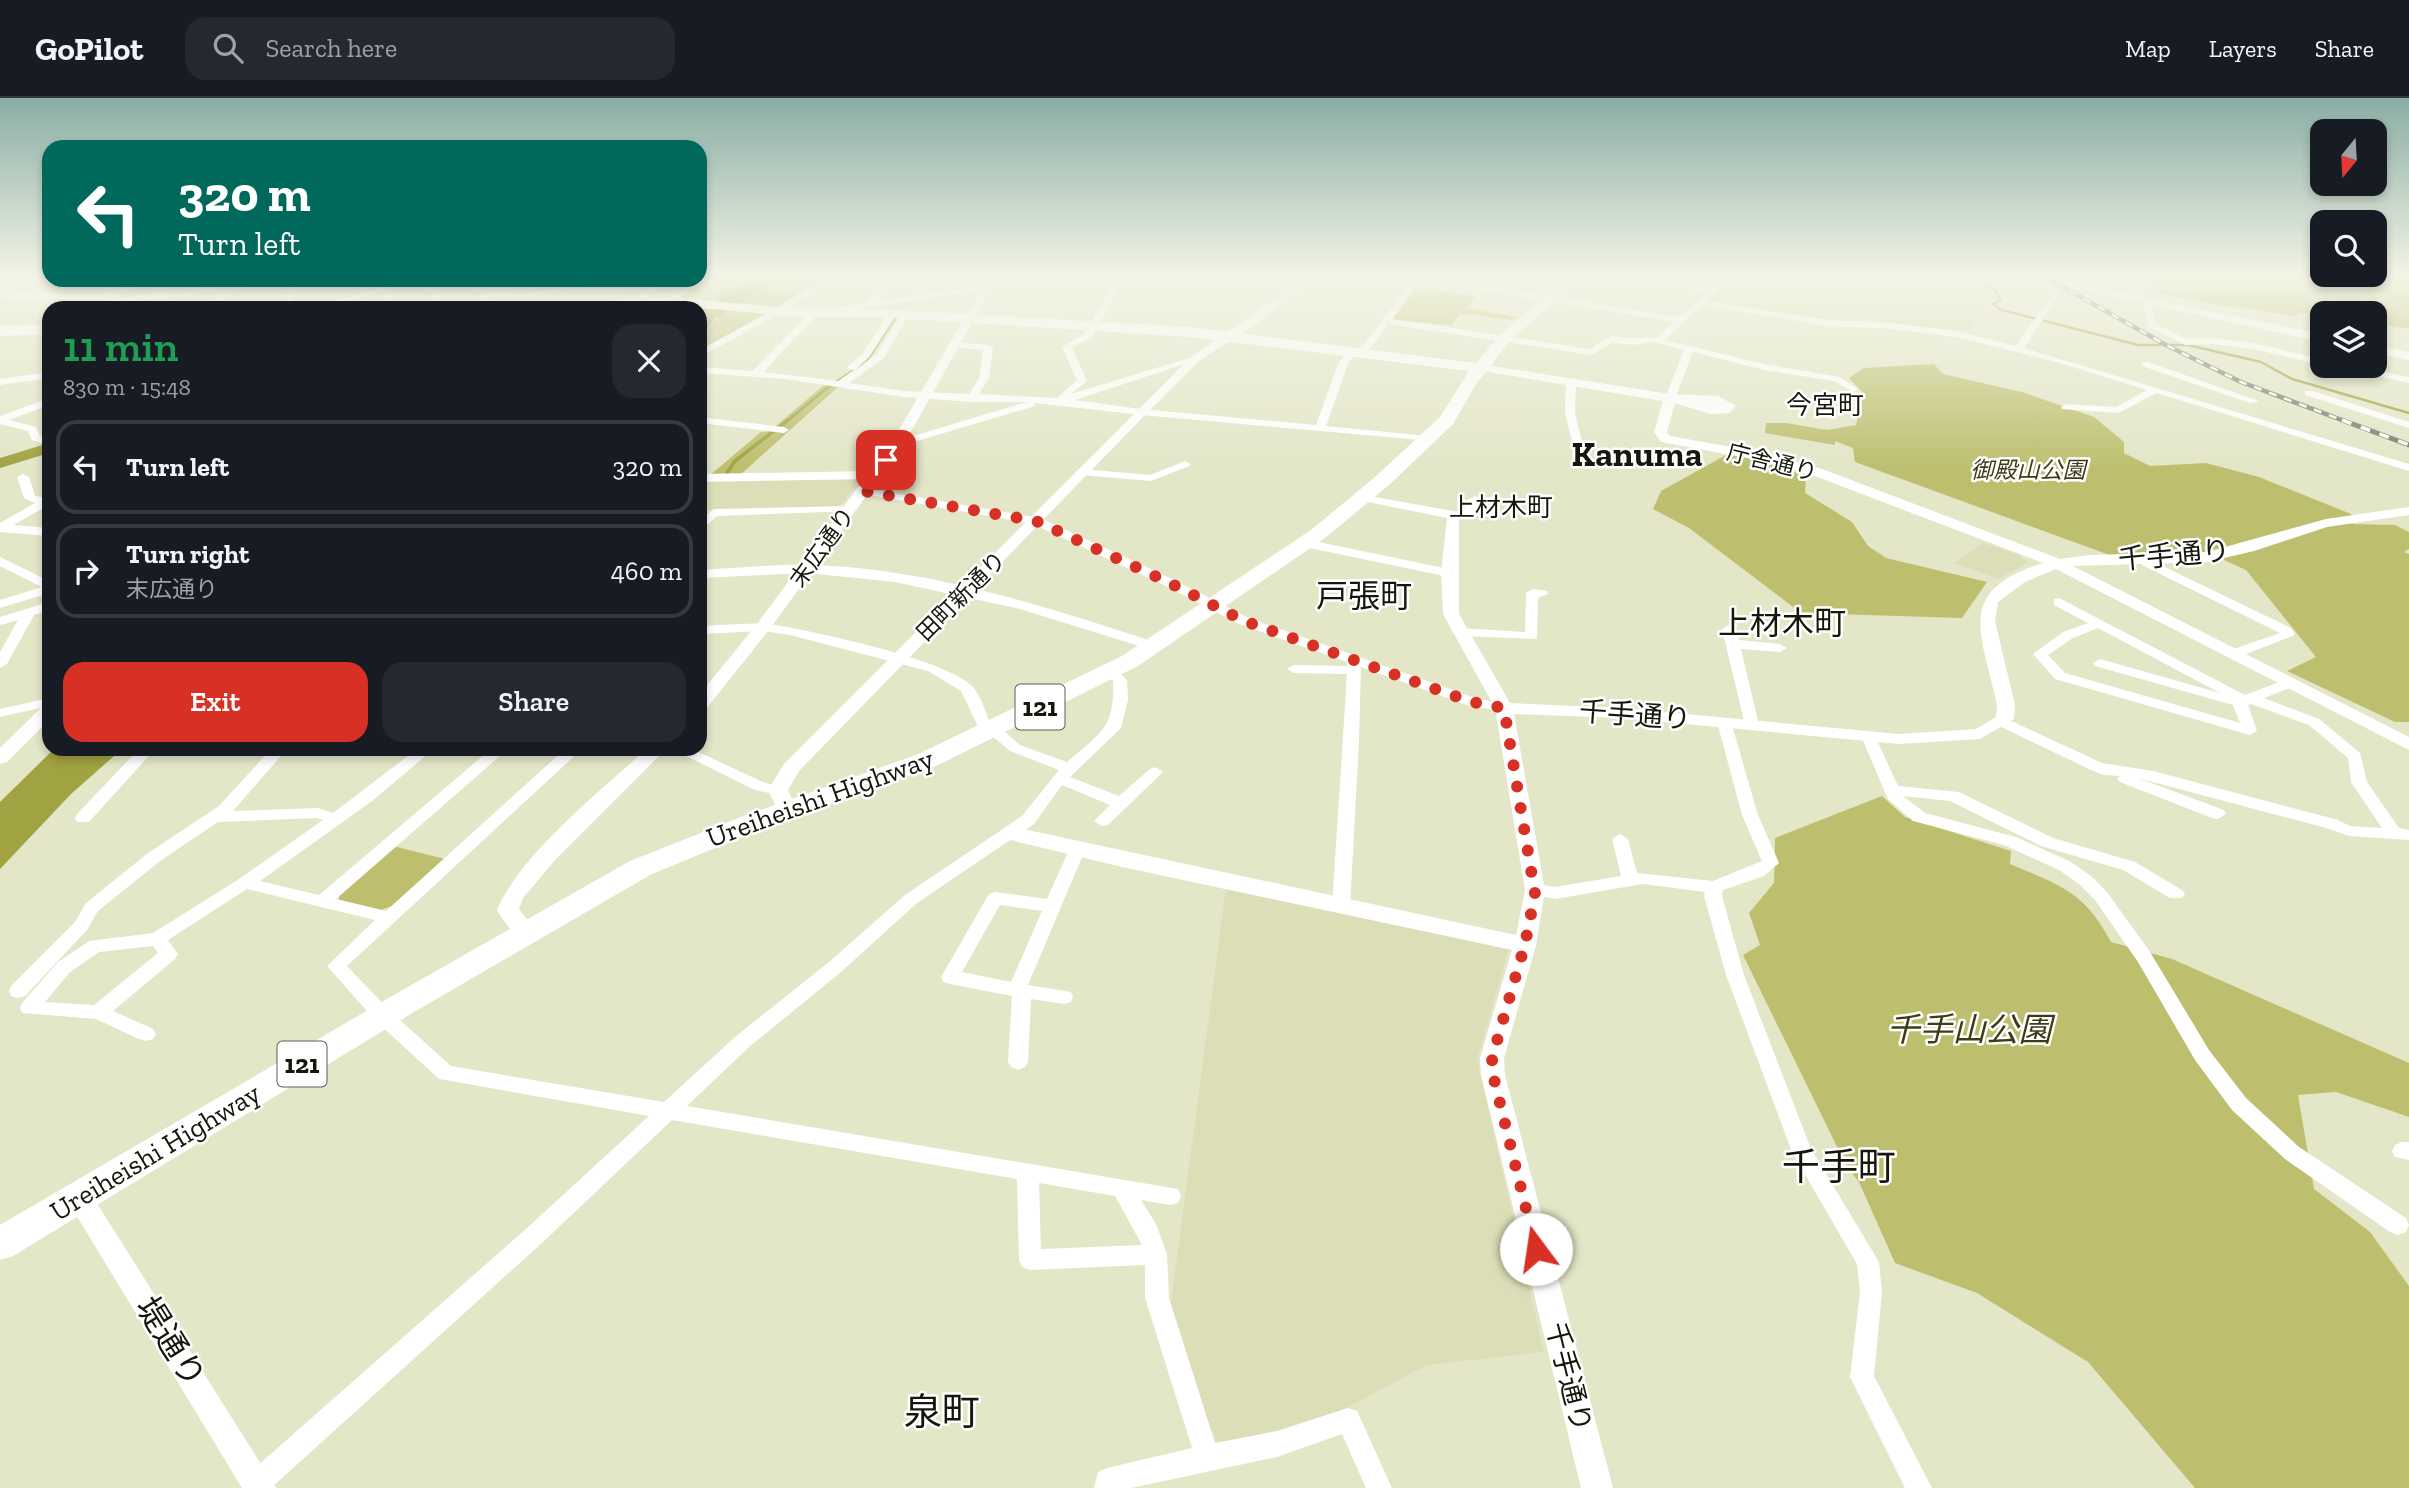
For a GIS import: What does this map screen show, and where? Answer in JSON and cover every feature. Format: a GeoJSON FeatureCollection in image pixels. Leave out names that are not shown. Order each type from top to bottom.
{"type":"FeatureCollection","features":[{"type":"Feature","properties":{"kind":"highway"},"geometry":{"type":"LineString","coordinates":[[1253,340],[1480,368]]}},
{"type":"Feature","properties":{"kind":"highway","name":"Ureiheishi Highway"},"geometry":{"type":"LineString","coordinates":[[0,1244],[383,1016],[640,868],[782,800],[925,761],[1111,672],[1304,543],[1363,497],[1451,415],[1480,368],[1503,340]]}},
{"type":"Feature","properties":{"kind":"main road"},"geometry":{"type":"LineString","coordinates":[[2387,351],[2409,356]]}},
{"type":"Feature","properties":{"kind":"street"},"geometry":{"type":"LineString","coordinates":[[707,350],[725,340]]}},
{"type":"Feature","properties":{"kind":"street"},"geometry":{"type":"LineString","coordinates":[[756,373],[788,340]]}},
{"type":"Feature","properties":{"kind":"street"},"geometry":{"type":"LineString","coordinates":[[834,384],[881,356],[888,340]]}},
{"type":"Feature","properties":{"kind":"street","name":"末広通り"},"geometry":{"type":"LineString","coordinates":[[707,696],[763,627],[897,444],[958,340]]}},
{"type":"Feature","properties":{"kind":"street"},"geometry":{"type":"LineString","coordinates":[[1062,401],[1062,397],[1082,381],[1067,347],[1080,340]]}},
{"type":"Feature","properties":{"kind":"street","name":"田町新通り"},"geometry":{"type":"LineString","coordinates":[[782,800],[791,768],[1141,412],[1195,359],[1223,340]]}},
{"type":"Feature","properties":{"kind":"street"},"geometry":{"type":"LineString","coordinates":[[1320,428],[1338,371],[1350,354],[1365,349],[1372,340]]}},
{"type":"Feature","properties":{"kind":"street"},"geometry":{"type":"LineString","coordinates":[[1517,340],[1592,352],[1611,340],[1637,344],[1642,340],[1658,341],[1689,350],[1837,379],[1853,389]]}},
{"type":"Feature","properties":{"kind":"street"},"geometry":{"type":"LineString","coordinates":[[1981,340],[2409,468]]}},
{"type":"Feature","properties":{"kind":"street"},"geometry":{"type":"LineString","coordinates":[[2019,349],[2025,340]]}},
{"type":"Feature","properties":{"kind":"street"},"geometry":{"type":"LineString","coordinates":[[2181,340],[2253,346],[2310,359]]}},
{"type":"Feature","properties":{"kind":"street"},"geometry":{"type":"LineString","coordinates":[[955,345],[988,348],[984,378],[971,399]]}},
{"type":"Feature","properties":{"kind":"street"},"geometry":{"type":"LineString","coordinates":[[1480,368],[1670,398],[1689,350]]}},
{"type":"Feature","properties":{"kind":"street"},"geometry":{"type":"LineString","coordinates":[[1062,401],[1195,359]]}},
{"type":"Feature","properties":{"kind":"street"},"geometry":{"type":"LineString","coordinates":[[2145,364],[2254,401]]}},
{"type":"Feature","properties":{"kind":"street"},"geometry":{"type":"LineString","coordinates":[[707,370],[756,373],[926,396],[1062,401],[1141,412],[1428,439]]}},
{"type":"Feature","properties":{"kind":"street"},"geometry":{"type":"LineString","coordinates":[[0,382],[42,376]]}},
{"type":"Feature","properties":{"kind":"street"},"geometry":{"type":"LineString","coordinates":[[2387,376],[2409,380]]}},
{"type":"Feature","properties":{"kind":"street"},"geometry":{"type":"LineString","coordinates":[[1571,383],[1570,414],[1581,458]]}},
{"type":"Feature","properties":{"kind":"street"},"geometry":{"type":"LineString","coordinates":[[2066,407],[2118,410],[2155,390]]}},
{"type":"Feature","properties":{"kind":"street"},"geometry":{"type":"LineString","coordinates":[[2309,393],[2409,425]]}},
{"type":"Feature","properties":{"kind":"street","name":"庁舎通り"},"geometry":{"type":"LineString","coordinates":[[1670,398],[1660,432],[1672,441],[1759,456],[1817,472],[2058,564]]}},
{"type":"Feature","properties":{"kind":"street"},"geometry":{"type":"LineString","coordinates":[[897,444],[1044,400]]}},
{"type":"Feature","properties":{"kind":"street"},"geometry":{"type":"LineString","coordinates":[[0,421],[42,404]]}},
{"type":"Feature","properties":{"kind":"street"},"geometry":{"type":"LineString","coordinates":[[0,421],[32,429],[36,438],[42,440]]}},
{"type":"Feature","properties":{"kind":"street"},"geometry":{"type":"LineString","coordinates":[[707,421],[784,430]]}},
{"type":"Feature","properties":{"kind":"street"},"geometry":{"type":"LineString","coordinates":[[1081,472],[1151,478],[1185,464]]}},
{"type":"Feature","properties":{"kind":"street"},"geometry":{"type":"LineString","coordinates":[[707,478],[874,475]]}},
{"type":"Feature","properties":{"kind":"street"},"geometry":{"type":"LineString","coordinates":[[23,477],[30,498],[42,500]]}},
{"type":"Feature","properties":{"kind":"street"},"geometry":{"type":"LineString","coordinates":[[863,491],[1036,521],[1244,621],[1354,665],[1472,702],[1504,708]]}},
{"type":"Feature","properties":{"kind":"street"},"geometry":{"type":"LineString","coordinates":[[1363,497],[1454,515],[1469,515],[1475,499]]}},
{"type":"Feature","properties":{"kind":"street"},"geometry":{"type":"LineString","coordinates":[[0,528],[42,504]]}},
{"type":"Feature","properties":{"kind":"street"},"geometry":{"type":"LineString","coordinates":[[707,520],[714,513],[850,509]]}},
{"type":"Feature","properties":{"kind":"street","name":"千手通り"},"geometry":{"type":"LineString","coordinates":[[1597,1488],[1493,1075],[1492,1058],[1525,944],[1535,890],[1504,708],[1621,713],[1868,736],[1950,738],[1980,734],[2006,719],[2006,705],[1987,621],[1990,601],[2025,573],[2058,564],[2212,557],[2349,518],[2409,511]]}},
{"type":"Feature","properties":{"kind":"street"},"geometry":{"type":"LineString","coordinates":[[1454,515],[1449,573],[1451,614],[1504,708]]}},
{"type":"Feature","properties":{"kind":"street"},"geometry":{"type":"LineString","coordinates":[[0,528],[42,531]]}},
{"type":"Feature","properties":{"kind":"street"},"geometry":{"type":"LineString","coordinates":[[1304,543],[1449,573]]}},
{"type":"Feature","properties":{"kind":"street"},"geometry":{"type":"LineString","coordinates":[[0,561],[42,584]]}},
{"type":"Feature","properties":{"kind":"street"},"geometry":{"type":"LineString","coordinates":[[2146,562],[2286,631],[2288,635],[2233,654]]}},
{"type":"Feature","properties":{"kind":"street"},"geometry":{"type":"LineString","coordinates":[[2058,564],[2409,744]]}},
{"type":"Feature","properties":{"kind":"street"},"geometry":{"type":"LineString","coordinates":[[707,574],[806,569],[878,575],[966,592],[1065,617],[1152,646]]}},
{"type":"Feature","properties":{"kind":"street"},"geometry":{"type":"LineString","coordinates":[[0,604],[42,590]]}},
{"type":"Feature","properties":{"kind":"street"},"geometry":{"type":"LineString","coordinates":[[1459,632],[1532,636],[1532,593],[1542,594]]}},
{"type":"Feature","properties":{"kind":"street"},"geometry":{"type":"LineString","coordinates":[[2059,602],[2245,701],[2290,683]]}},
{"type":"Feature","properties":{"kind":"street"},"geometry":{"type":"LineString","coordinates":[[0,621],[42,608]]}},
{"type":"Feature","properties":{"kind":"street"},"geometry":{"type":"LineString","coordinates":[[0,664],[29,612]]}},
{"type":"Feature","properties":{"kind":"street"},"geometry":{"type":"LineString","coordinates":[[2099,623],[2068,635],[2040,654],[2060,676],[2250,731],[2245,701]]}},
{"type":"Feature","properties":{"kind":"street"},"geometry":{"type":"LineString","coordinates":[[707,630],[763,627],[899,658],[941,672],[967,689],[990,731],[1015,748],[1121,803]]}},
{"type":"Feature","properties":{"kind":"street"},"geometry":{"type":"LineString","coordinates":[[1752,724],[1731,636],[1780,648]]}},
{"type":"Feature","properties":{"kind":"street"},"geometry":{"type":"LineString","coordinates":[[2100,663],[2314,722],[2355,756],[2359,782],[2401,833]]}},
{"type":"Feature","properties":{"kind":"street"},"geometry":{"type":"LineString","coordinates":[[1294,669],[1354,665]]}},
{"type":"Feature","properties":{"kind":"street"},"geometry":{"type":"LineString","coordinates":[[1341,907],[1354,665]]}},
{"type":"Feature","properties":{"kind":"street"},"geometry":{"type":"LineString","coordinates":[[258,1485],[535,1235],[664,1111],[911,900],[1028,820],[1064,773],[1114,728],[1121,700],[1120,680],[1111,672]]}},
{"type":"Feature","properties":{"kind":"street"},"geometry":{"type":"LineString","coordinates":[[0,713],[42,704]]}},
{"type":"Feature","properties":{"kind":"street"},"geometry":{"type":"LineString","coordinates":[[0,758],[42,717]]}},
{"type":"Feature","properties":{"kind":"street"},"geometry":{"type":"LineString","coordinates":[[1535,890],[1555,893],[1630,880],[1672,880],[1715,887],[1760,873],[1771,863],[1750,815],[1724,722]]}},
{"type":"Feature","properties":{"kind":"street"},"geometry":{"type":"LineString","coordinates":[[2002,722],[2096,767],[2218,814]]}},
{"type":"Feature","properties":{"kind":"street"},"geometry":{"type":"LineString","coordinates":[[1868,736],[1896,799],[1919,817],[2010,841],[2065,866],[2085,880],[2101,896],[2144,957],[2202,1055],[2239,1104],[2292,1153],[2399,1225]]}},
{"type":"Feature","properties":{"kind":"street"},"geometry":{"type":"LineString","coordinates":[[83,818],[141,756]]}},
{"type":"Feature","properties":{"kind":"street"},"geometry":{"type":"LineString","coordinates":[[18,991],[81,926],[92,907],[154,857],[216,817],[273,756]]}},
{"type":"Feature","properties":{"kind":"street"},"geometry":{"type":"LineString","coordinates":[[146,1034],[99,1012],[29,1008],[64,967],[95,946],[157,939],[245,883],[417,756]]}},
{"type":"Feature","properties":{"kind":"street"},"geometry":{"type":"LineString","coordinates":[[322,902],[492,756]]}},
{"type":"Feature","properties":{"kind":"street"},"geometry":{"type":"LineString","coordinates":[[564,756],[336,966],[383,1016],[446,1073],[1170,1196]]}},
{"type":"Feature","properties":{"kind":"street"},"geometry":{"type":"LineString","coordinates":[[527,933],[508,910],[509,900],[533,871],[650,756]]}},
{"type":"Feature","properties":{"kind":"street"},"geometry":{"type":"LineString","coordinates":[[695,756],[761,787],[782,800]]}},
{"type":"Feature","properties":{"kind":"street"},"geometry":{"type":"LineString","coordinates":[[2096,767],[2153,776],[2332,824],[2341,831],[2401,833]]}},
{"type":"Feature","properties":{"kind":"street"},"geometry":{"type":"LineString","coordinates":[[1102,821],[1155,772]]}},
{"type":"Feature","properties":{"kind":"street"},"geometry":{"type":"LineString","coordinates":[[1892,790],[1953,796],[2047,842],[2111,858],[2176,894]]}},
{"type":"Feature","properties":{"kind":"street"},"geometry":{"type":"LineString","coordinates":[[216,817],[318,813],[336,818]]}},
{"type":"Feature","properties":{"kind":"street"},"geometry":{"type":"LineString","coordinates":[[1009,833],[1341,907],[1525,944]]}},
{"type":"Feature","properties":{"kind":"street"},"geometry":{"type":"LineString","coordinates":[[1620,839],[1630,880]]}},
{"type":"Feature","properties":{"kind":"street"},"geometry":{"type":"LineString","coordinates":[[1018,1062],[1019,990],[1077,850]]}},
{"type":"Feature","properties":{"kind":"street"},"geometry":{"type":"LineString","coordinates":[[245,883],[390,918]]}},
{"type":"Feature","properties":{"kind":"street"},"geometry":{"type":"LineString","coordinates":[[1715,887],[1713,896],[1735,975],[1802,1152],[1868,1262],[1871,1292],[1862,1377],[1919,1488]]}},
{"type":"Feature","properties":{"kind":"street"},"geometry":{"type":"LineString","coordinates":[[1053,906],[995,898],[950,977],[1064,997]]}},
{"type":"Feature","properties":{"kind":"street"},"geometry":{"type":"LineString","coordinates":[[99,1012],[169,954],[157,939]]}},
{"type":"Feature","properties":{"kind":"street"},"geometry":{"type":"LineString","coordinates":[[1028,1172],[1030,1260],[1156,1254]]}},
{"type":"Feature","properties":{"kind":"street"},"geometry":{"type":"LineString","coordinates":[[1122,1188],[1148,1231],[1156,1254],[1157,1298],[1207,1457]]}},
{"type":"Feature","properties":{"kind":"street","name":"堤通り"},"geometry":{"type":"LineString","coordinates":[[79,1197],[181,1357],[258,1485]]}},
{"type":"Feature","properties":{"kind":"street"},"geometry":{"type":"LineString","coordinates":[[1107,1488],[1107,1480],[1277,1444],[1349,1420],[1379,1488]]}},
{"type":"Feature","properties":{"kind":"shaded area"},"geometry":{"type":"Polygon","coordinates":[[[859,480],[840,506],[707,510],[707,481],[859,480]]]}},
{"type":"Feature","properties":{"kind":"shaded area"},"geometry":{"type":"Polygon","coordinates":[[[1984,543],[2019,555],[2028,563],[1998,579],[1954,563],[1984,543]]]}},
{"type":"Feature","properties":{"kind":"shaded area"},"geometry":{"type":"Polygon","coordinates":[[[47,756],[114,756],[71,794],[0,869],[0,802],[47,756]]]}},
{"type":"Feature","properties":{"kind":"shaded area"},"geometry":{"type":"Polygon","coordinates":[[[1226,888],[1509,949],[1477,1060],[1544,1352],[1427,1365],[1299,1433],[1218,1445],[1168,1325],[1226,888]]]}},
{"type":"Feature","properties":{"kind":"green space"},"geometry":{"type":"Polygon","coordinates":[[[707,340],[724,340],[707,349],[707,340]]]}},
{"type":"Feature","properties":{"kind":"green space","name":"御殿山公園"},"geometry":{"type":"Polygon","coordinates":[[[1934,364],[1943,374],[2022,392],[2094,417],[2124,442],[2124,453],[2150,466],[2206,463],[2259,477],[2351,514],[2353,524],[2395,525],[2409,532],[2409,549],[2404,552],[2409,554],[2409,722],[2395,722],[2287,671],[2316,657],[2246,570],[2215,556],[2115,557],[1855,462],[1853,448],[1835,441],[1835,445],[1765,433],[1766,423],[1786,423],[1827,430],[1856,425],[1862,392],[1849,378],[1864,368],[1934,364]]]}},
{"type":"Feature","properties":{"kind":"green space"},"geometry":{"type":"Polygon","coordinates":[[[824,385],[838,387],[740,475],[709,476],[761,432],[770,431],[824,385]]]}},
{"type":"Feature","properties":{"kind":"green space"},"geometry":{"type":"Polygon","coordinates":[[[1726,455],[1744,456],[1806,476],[1805,493],[1852,522],[1868,546],[1886,558],[1987,582],[1962,618],[1801,613],[1689,528],[1653,509],[1661,491],[1726,455]]]}},
{"type":"Feature","properties":{"kind":"green space","name":"千手山公園"},"geometry":{"type":"Polygon","coordinates":[[[1882,796],[1905,817],[2011,851],[2010,864],[2070,892],[2091,912],[2111,942],[2172,959],[2409,1063],[2409,1117],[2336,1092],[2298,1095],[2314,1189],[2370,1232],[2409,1286],[2409,1488],[2195,1488],[2088,1362],[1977,1293],[1895,1263],[1859,1182],[1847,1167],[1743,955],[1760,945],[1749,913],[1774,883],[1775,838],[1882,796]]]}},
{"type":"Feature","properties":{"kind":"green space"},"geometry":{"type":"Polygon","coordinates":[[[393,846],[445,859],[395,905],[381,910],[339,900],[340,892],[393,846]]]}},
{"type":"Feature","properties":{"kind":"waterway"},"geometry":{"type":"LineString","coordinates":[[786,422],[827,388],[866,362],[881,340]]}},
{"type":"Feature","properties":{"kind":"waterway"},"geometry":{"type":"LineString","coordinates":[[2118,340],[2138,345],[2188,345],[2261,362],[2292,379],[2409,413]]}},
{"type":"Feature","properties":{"kind":"waterway"},"geometry":{"type":"LineString","coordinates":[[727,473],[735,461],[788,420]]}},
{"type":"Feature","properties":{"kind":"waterway"},"geometry":{"type":"LineString","coordinates":[[0,463],[42,450]]}},
{"type":"Feature","properties":{"kind":"railway"},"geometry":{"type":"LineString","coordinates":[[2157,340],[2241,382],[2347,422]]}},
{"type":"Feature","properties":{"kind":"railway"},"geometry":{"type":"LineString","coordinates":[[2342,420],[2409,445]]}},
{"type":"Feature","properties":{"kind":"district","name":"今宮町"},"geometry":{"type":"Point","coordinates":[1825,405]}},
{"type":"Feature","properties":{"kind":"district","name":"Kanuma"},"geometry":{"type":"Point","coordinates":[1637,454]}},
{"type":"Feature","properties":{"kind":"district","name":"上材木町"},"geometry":{"type":"Point","coordinates":[1501,507]}},
{"type":"Feature","properties":{"kind":"district","name":"戸張町"},"geometry":{"type":"Point","coordinates":[1364,596]}},
{"type":"Feature","properties":{"kind":"district","name":"上材木町"},"geometry":{"type":"Point","coordinates":[1782,623]}},
{"type":"Feature","properties":{"kind":"district","name":"千手町"},"geometry":{"type":"Point","coordinates":[1839,1167]}},
{"type":"Feature","properties":{"kind":"district","name":"泉町"},"geometry":{"type":"Point","coordinates":[942,1412]}},
{"type":"Feature","properties":{"kind":"route"},"geometry":{"type":"LineString","coordinates":[[886,460],[863,491],[1036,521],[1168,582],[1244,621],[1472,702],[1504,708],[1517,773],[1535,894],[1525,944],[1492,1058],[1493,1075],[1536,1249]]}}]}
